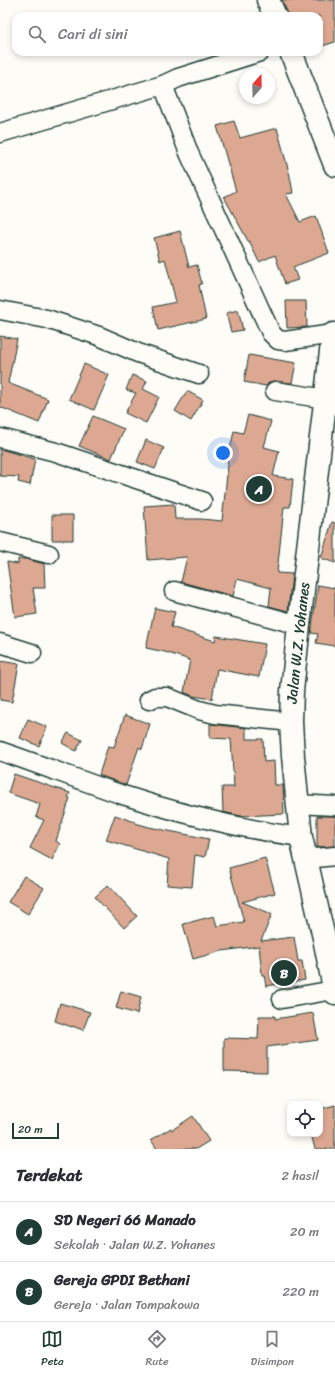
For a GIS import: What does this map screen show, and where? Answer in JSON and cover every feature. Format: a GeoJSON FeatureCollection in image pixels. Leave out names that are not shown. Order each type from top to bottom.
{"type":"FeatureCollection","features":[{"type":"Feature","properties":{"kind":"street"},"geometry":{"type":"LineString","coordinates":[[268,0],[273,12]]}},
{"type":"Feature","properties":{"kind":"street"},"geometry":{"type":"LineString","coordinates":[[0,133],[163,85],[184,75],[247,56]]}},
{"type":"Feature","properties":{"kind":"street"},"geometry":{"type":"LineString","coordinates":[[293,56],[335,165]]}},
{"type":"Feature","properties":{"kind":"street"},"geometry":{"type":"LineString","coordinates":[[163,85],[189,153],[271,333],[278,340],[285,341],[334,334]]}},
{"type":"Feature","properties":{"kind":"street"},"geometry":{"type":"LineString","coordinates":[[0,310],[47,319],[99,336],[138,353],[199,374]]}},
{"type":"Feature","properties":{"kind":"street","name":"Jalan W.Z. Yohanes"},"geometry":{"type":"LineString","coordinates":[[334,334],[292,691],[291,722],[300,837],[330,942],[335,992]]}},
{"type":"Feature","properties":{"kind":"street"},"geometry":{"type":"LineString","coordinates":[[275,391],[326,399]]}},
{"type":"Feature","properties":{"kind":"street"},"geometry":{"type":"LineString","coordinates":[[0,438],[56,452],[202,501]]}},
{"type":"Feature","properties":{"kind":"street"},"geometry":{"type":"LineString","coordinates":[[0,542],[49,554]]}},
{"type":"Feature","properties":{"kind":"street"},"geometry":{"type":"LineString","coordinates":[[174,591],[300,625]]}},
{"type":"Feature","properties":{"kind":"street"},"geometry":{"type":"LineString","coordinates":[[0,643],[32,653]]}},
{"type":"Feature","properties":{"kind":"street"},"geometry":{"type":"LineString","coordinates":[[149,700],[155,697],[167,697],[199,710],[215,714],[291,722]]}},
{"type":"Feature","properties":{"kind":"street"},"geometry":{"type":"LineString","coordinates":[[0,751],[123,795],[160,806],[228,824],[275,834],[300,837]]}},
{"type":"Feature","properties":{"kind":"street"},"geometry":{"type":"LineString","coordinates":[[297,804],[335,806]]}},
{"type":"Feature","properties":{"kind":"street"},"geometry":{"type":"LineString","coordinates":[[306,859],[335,856]]}},
{"type":"Feature","properties":{"kind":"street"},"geometry":{"type":"LineString","coordinates":[[282,999],[335,992]]}},
{"type":"Feature","properties":{"kind":"building"},"geometry":{"type":"Polygon","coordinates":[[[282,0],[335,0],[335,42],[323,46],[323,12],[287,12],[282,0]]]}},
{"type":"Feature","properties":{"kind":"building"},"geometry":{"type":"Polygon","coordinates":[[[234,121],[240,138],[277,128],[293,193],[286,194],[300,222],[316,216],[329,253],[293,267],[298,280],[285,284],[275,255],[259,262],[224,197],[236,191],[217,126],[234,121]]]}},
{"type":"Feature","properties":{"kind":"building"},"geometry":{"type":"Polygon","coordinates":[[[180,231],[189,267],[197,265],[202,284],[199,285],[206,319],[158,330],[153,307],[176,302],[165,259],[160,261],[154,238],[180,231]]]}},
{"type":"Feature","properties":{"kind":"building"},"geometry":{"type":"Polygon","coordinates":[[[286,301],[306,301],[307,327],[287,328],[286,301]]]}},
{"type":"Feature","properties":{"kind":"building"},"geometry":{"type":"Polygon","coordinates":[[[238,310],[243,330],[231,332],[226,313],[238,310]]]}},
{"type":"Feature","properties":{"kind":"building"},"geometry":{"type":"Polygon","coordinates":[[[0,336],[17,339],[8,383],[48,399],[39,423],[0,407],[0,336]]]}},
{"type":"Feature","properties":{"kind":"building"},"geometry":{"type":"Polygon","coordinates":[[[249,355],[296,363],[292,383],[272,381],[266,386],[244,382],[249,355]]]}},
{"type":"Feature","properties":{"kind":"building"},"geometry":{"type":"Polygon","coordinates":[[[84,364],[109,375],[94,410],[69,399],[84,364]]]}},
{"type":"Feature","properties":{"kind":"building"},"geometry":{"type":"Polygon","coordinates":[[[132,375],[147,381],[143,389],[159,397],[146,423],[125,413],[136,393],[126,390],[132,375]]]}},
{"type":"Feature","properties":{"kind":"building"},"geometry":{"type":"Polygon","coordinates":[[[187,391],[203,400],[191,421],[175,411],[187,391]]]}},
{"type":"Feature","properties":{"kind":"building"},"geometry":{"type":"Polygon","coordinates":[[[248,415],[271,421],[264,447],[279,451],[273,476],[293,479],[290,507],[284,507],[277,573],[292,574],[288,611],[269,606],[271,588],[237,579],[233,596],[181,582],[187,557],[148,560],[144,506],[174,504],[175,519],[222,521],[227,464],[234,431],[243,433],[248,415]]]}},
{"type":"Feature","properties":{"kind":"building"},"geometry":{"type":"Polygon","coordinates":[[[93,416],[124,429],[111,459],[79,446],[93,416]]]}},
{"type":"Feature","properties":{"kind":"building"},"geometry":{"type":"Polygon","coordinates":[[[146,440],[164,448],[155,469],[137,462],[146,440]]]}},
{"type":"Feature","properties":{"kind":"building"},"geometry":{"type":"Polygon","coordinates":[[[0,449],[35,459],[30,485],[18,482],[19,477],[0,476],[0,449]]]}},
{"type":"Feature","properties":{"kind":"building"},"geometry":{"type":"Polygon","coordinates":[[[52,515],[73,515],[73,540],[52,540],[52,515]]]}},
{"type":"Feature","properties":{"kind":"building"},"geometry":{"type":"Polygon","coordinates":[[[332,522],[335,523],[335,563],[321,558],[332,522]]]}},
{"type":"Feature","properties":{"kind":"building"},"geometry":{"type":"Polygon","coordinates":[[[18,559],[26,559],[44,564],[45,588],[33,588],[37,614],[15,617],[7,562],[18,564],[18,559]]]}},
{"type":"Feature","properties":{"kind":"building"},"geometry":{"type":"Polygon","coordinates":[[[318,585],[335,588],[335,646],[316,643],[318,634],[311,633],[318,585]]]}},
{"type":"Feature","properties":{"kind":"building"},"geometry":{"type":"Polygon","coordinates":[[[155,608],[175,612],[171,627],[215,641],[216,636],[265,644],[259,677],[217,669],[212,699],[193,696],[184,692],[190,660],[146,648],[155,608]]]}},
{"type":"Feature","properties":{"kind":"building"},"geometry":{"type":"Polygon","coordinates":[[[0,661],[19,664],[12,702],[0,700],[0,661]]]}},
{"type":"Feature","properties":{"kind":"building"},"geometry":{"type":"Polygon","coordinates":[[[125,715],[150,724],[142,749],[139,747],[126,785],[99,775],[108,746],[114,747],[125,715]]]}},
{"type":"Feature","properties":{"kind":"building"},"geometry":{"type":"Polygon","coordinates":[[[28,719],[47,727],[39,746],[20,738],[28,719]]]}},
{"type":"Feature","properties":{"kind":"building"},"geometry":{"type":"Polygon","coordinates":[[[210,724],[246,728],[246,739],[263,739],[264,762],[274,761],[275,785],[283,785],[284,814],[241,816],[223,812],[222,787],[234,787],[231,739],[210,738],[210,724]]]}},
{"type":"Feature","properties":{"kind":"building"},"geometry":{"type":"Polygon","coordinates":[[[68,733],[82,740],[76,751],[62,743],[68,733]]]}},
{"type":"Feature","properties":{"kind":"building"},"geometry":{"type":"Polygon","coordinates":[[[14,774],[70,793],[68,797],[70,798],[56,841],[60,844],[52,860],[30,848],[44,820],[36,817],[40,804],[8,793],[14,774]]]}},
{"type":"Feature","properties":{"kind":"building"},"geometry":{"type":"Polygon","coordinates":[[[115,815],[149,827],[209,839],[205,857],[195,855],[192,887],[167,885],[169,859],[106,840],[115,815]]]}},
{"type":"Feature","properties":{"kind":"building"},"geometry":{"type":"Polygon","coordinates":[[[317,816],[335,816],[335,846],[317,847],[317,816]]]}},
{"type":"Feature","properties":{"kind":"building"},"geometry":{"type":"Polygon","coordinates":[[[265,858],[275,893],[242,902],[272,914],[261,941],[294,937],[298,961],[302,961],[305,980],[266,986],[264,975],[262,975],[259,946],[222,951],[193,959],[183,924],[214,916],[217,926],[244,922],[229,868],[265,858]]]}},
{"type":"Feature","properties":{"kind":"building"},"geometry":{"type":"Polygon","coordinates":[[[24,876],[44,888],[28,914],[8,902],[24,876]]]}},
{"type":"Feature","properties":{"kind":"building"},"geometry":{"type":"Polygon","coordinates":[[[108,885],[137,916],[124,928],[95,897],[108,885]]]}},
{"type":"Feature","properties":{"kind":"building"},"geometry":{"type":"Polygon","coordinates":[[[121,991],[141,997],[137,1014],[116,1008],[121,991]]]}},
{"type":"Feature","properties":{"kind":"building"},"geometry":{"type":"Polygon","coordinates":[[[60,1003],[90,1012],[83,1030],[55,1021],[60,1003]]]}},
{"type":"Feature","properties":{"kind":"building"},"geometry":{"type":"Polygon","coordinates":[[[313,1013],[318,1040],[267,1047],[267,1072],[224,1071],[224,1038],[258,1039],[259,1016],[275,1016],[275,1019],[313,1013]]]}},
{"type":"Feature","properties":{"kind":"building"},"geometry":{"type":"Polygon","coordinates":[[[335,1105],[335,1149],[315,1149],[312,1137],[323,1137],[323,1108],[335,1105]]]}},
{"type":"Feature","properties":{"kind":"building"},"geometry":{"type":"Polygon","coordinates":[[[193,1116],[209,1141],[196,1149],[157,1149],[151,1140],[171,1128],[172,1130],[193,1116]]]}},
{"type":"Feature","properties":{"kind":"place","name":"SD Negeri 66 Manado"},"geometry":{"type":"Point","coordinates":[259,489]}},
{"type":"Feature","properties":{"kind":"place","name":"Gereja GPDI Bethani"},"geometry":{"type":"Point","coordinates":[284,973]}}]}
